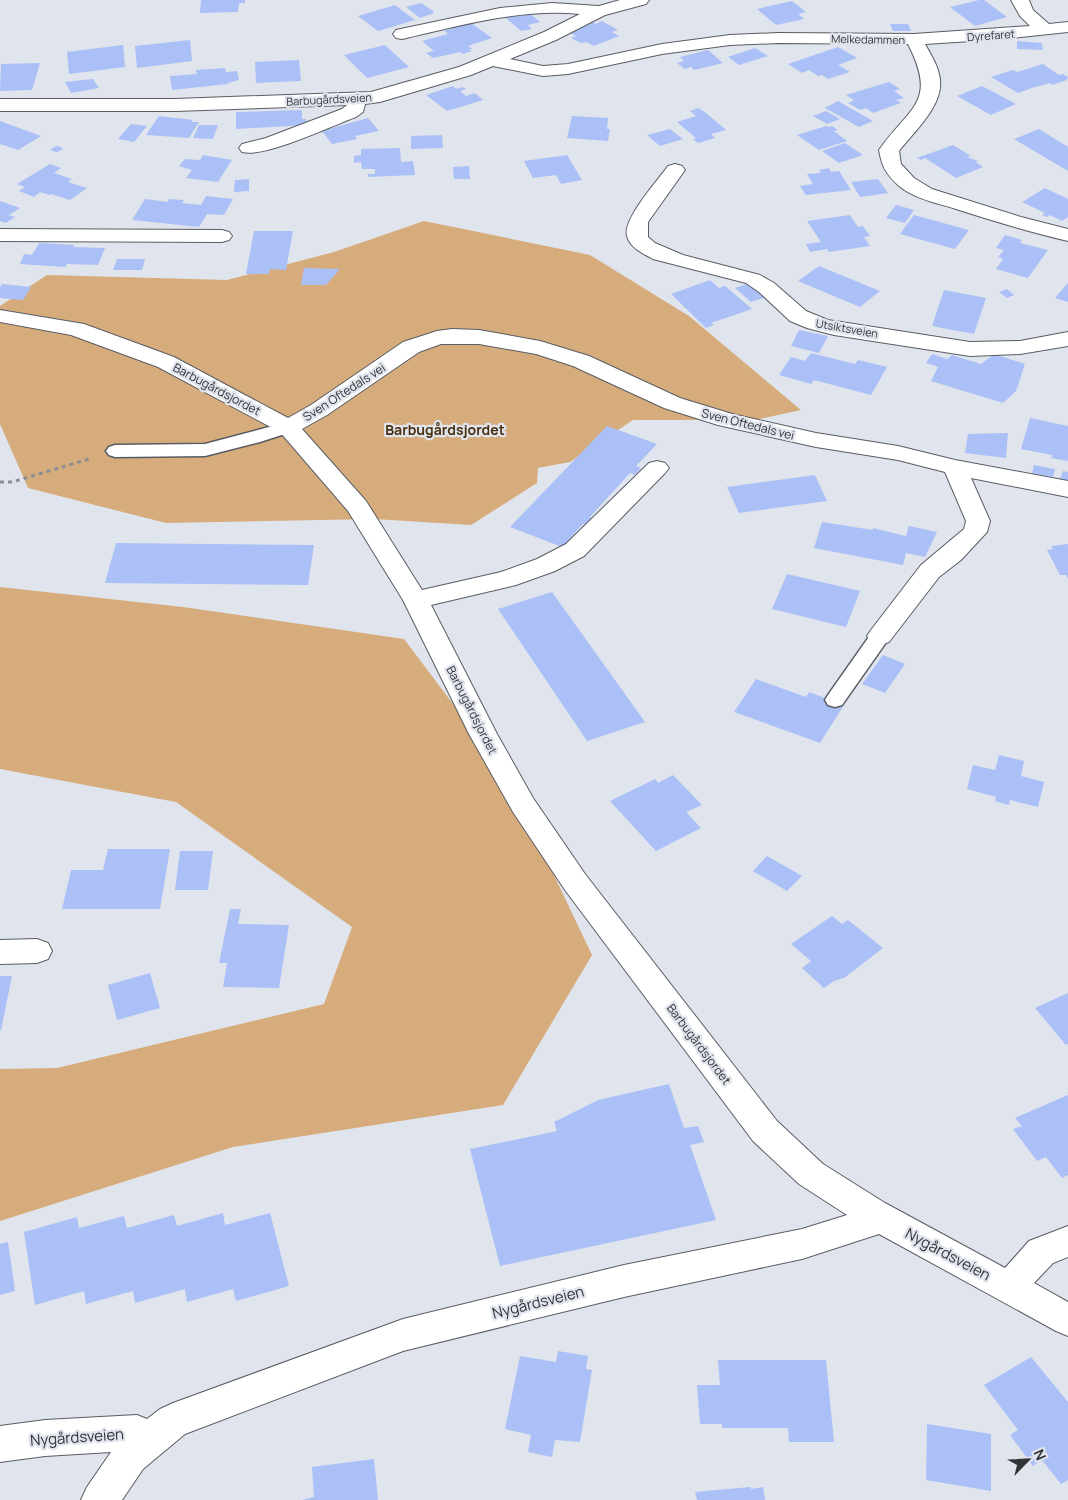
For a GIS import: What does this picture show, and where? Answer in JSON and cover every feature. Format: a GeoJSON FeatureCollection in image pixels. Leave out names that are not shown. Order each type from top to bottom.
{"type":"FeatureCollection","features":[{"type":"Feature","properties":{"kind":"street","name":"Barbugårdsveien"},"geometry":{"type":"LineString","coordinates":[[0,105],[175,105],[373,98],[465,71],[550,36],[599,11],[640,0]]}},
{"type":"Feature","properties":{"kind":"street"},"geometry":{"type":"LineString","coordinates":[[1020,0],[1026,12],[1045,30]]}},
{"type":"Feature","properties":{"kind":"street"},"geometry":{"type":"LineString","coordinates":[[402,34],[527,6],[554,4],[599,11]]}},
{"type":"Feature","properties":{"kind":"street","name":"Dyrefaret"},"geometry":{"type":"LineString","coordinates":[[914,40],[1068,27]]}},
{"type":"Feature","properties":{"kind":"street","name":"Melkedammen"},"geometry":{"type":"LineString","coordinates":[[489,60],[543,71],[568,69],[662,49],[730,40],[779,38],[914,40],[926,64],[931,86],[926,103],[889,150],[891,165],[907,182],[926,193],[1014,222],[1068,235]]}},
{"type":"Feature","properties":{"kind":"street"},"geometry":{"type":"LineString","coordinates":[[249,148],[273,142],[349,113],[356,108],[356,100]]}},
{"type":"Feature","properties":{"kind":"street","name":"Utsiktsveien"},"geometry":{"type":"LineString","coordinates":[[675,170],[638,222],[636,233],[640,241],[656,251],[683,262],[754,279],[769,290],[787,309],[806,320],[829,327],[970,349],[1004,349],[1068,339]]}},
{"type":"Feature","properties":{"kind":"street"},"geometry":{"type":"LineString","coordinates":[[0,234],[222,236]]}},
{"type":"Feature","properties":{"kind":"street","name":"Barbugårdsjordet"},"geometry":{"type":"LineString","coordinates":[[0,316],[76,329],[166,362],[288,427],[358,506],[416,600],[492,750],[523,805],[575,882],[765,1131],[811,1174],[873,1214]]}},
{"type":"Feature","properties":{"kind":"street","name":"Sven Oftedals vei"},"geometry":{"type":"LineString","coordinates":[[288,427],[319,410],[411,346],[437,338],[452,336],[479,337],[540,348],[581,361],[672,403],[726,420],[816,440],[898,453],[955,467],[1068,490]]}},
{"type":"Feature","properties":{"kind":"street"},"geometry":{"type":"LineString","coordinates":[[880,636],[930,571],[952,554],[975,532],[978,521],[955,467]]}},
{"type":"Feature","properties":{"kind":"street"},"geometry":{"type":"LineString","coordinates":[[416,600],[507,579],[546,565],[575,550],[657,468]]}},
{"type":"Feature","properties":{"kind":"street"},"geometry":{"type":"LineString","coordinates":[[0,952],[37,951]]}},
{"type":"Feature","properties":{"kind":"street","name":"Nygårdsveien"},"geometry":{"type":"LineString","coordinates":[[0,1444],[44,1438],[137,1433],[146,1444],[173,1421],[404,1334],[624,1281],[802,1244],[866,1225],[873,1214],[1068,1320]]}},
{"type":"Feature","properties":{"kind":"street"},"geometry":{"type":"LineString","coordinates":[[1012,1289],[1020,1274],[1041,1252],[1068,1241]]}},
{"type":"Feature","properties":{"kind":"street"},"geometry":{"type":"LineString","coordinates":[[100,1500],[130,1456],[146,1444]]}},
{"type":"Feature","properties":{"kind":"lane"},"geometry":{"type":"LineString","coordinates":[[115,451],[205,450],[254,438],[288,427]]}},
{"type":"Feature","properties":{"kind":"lane"},"geometry":{"type":"LineString","coordinates":[[835,700],[880,636]]}},
{"type":"Feature","properties":{"kind":"path"},"geometry":{"type":"LineString","coordinates":[[0,482],[12,482],[115,451]]}},
{"type":"Feature","properties":{"kind":"shaded area"},"geometry":{"type":"Polygon","coordinates":[[[424,221],[590,255],[689,316],[801,410],[755,420],[633,420],[570,462],[538,468],[537,483],[471,525],[374,519],[166,523],[28,488],[0,424],[0,306],[47,275],[227,280],[334,252],[424,221]]]}},
{"type":"Feature","properties":{"kind":"shaded area"},"geometry":{"type":"Polygon","coordinates":[[[0,587],[183,607],[404,639],[509,781],[592,955],[503,1105],[233,1147],[0,1221],[0,1069],[57,1068],[324,1004],[352,927],[176,802],[0,769],[0,587]]]}},
{"type":"Feature","properties":{"kind":"building"},"geometry":{"type":"Polygon","coordinates":[[[201,0],[245,0],[245,3],[239,3],[238,12],[200,13],[201,0]]]}},
{"type":"Feature","properties":{"kind":"building"},"geometry":{"type":"Polygon","coordinates":[[[984,0],[1007,17],[975,26],[950,7],[984,0]]]}},
{"type":"Feature","properties":{"kind":"building"},"geometry":{"type":"Polygon","coordinates":[[[792,1],[806,12],[798,14],[804,19],[776,25],[757,9],[792,1]]]}},
{"type":"Feature","properties":{"kind":"building"},"geometry":{"type":"Polygon","coordinates":[[[421,3],[434,13],[420,18],[406,7],[421,3]]]}},
{"type":"Feature","properties":{"kind":"building"},"geometry":{"type":"Polygon","coordinates":[[[395,5],[415,20],[378,31],[358,16],[395,5]]]}},
{"type":"Feature","properties":{"kind":"building"},"geometry":{"type":"Polygon","coordinates":[[[528,12],[540,22],[528,25],[532,29],[521,31],[505,17],[528,12]]]}},
{"type":"Feature","properties":{"kind":"building"},"geometry":{"type":"Polygon","coordinates":[[[602,21],[618,30],[612,32],[619,36],[594,46],[571,38],[576,36],[568,32],[593,22],[596,24],[602,21]]]}},
{"type":"Feature","properties":{"kind":"building"},"geometry":{"type":"Polygon","coordinates":[[[471,23],[492,38],[468,46],[472,51],[463,54],[460,52],[433,58],[426,53],[434,51],[422,41],[448,34],[444,31],[471,23]]]}},
{"type":"Feature","properties":{"kind":"building"},"geometry":{"type":"Polygon","coordinates":[[[890,24],[908,24],[911,31],[893,31],[890,24]]]}},
{"type":"Feature","properties":{"kind":"building"},"geometry":{"type":"Polygon","coordinates":[[[190,40],[192,61],[137,68],[135,46],[190,40]]]}},
{"type":"Feature","properties":{"kind":"building"},"geometry":{"type":"Polygon","coordinates":[[[1017,41],[1042,43],[1043,50],[1017,49],[1017,41]]]}},
{"type":"Feature","properties":{"kind":"building"},"geometry":{"type":"Polygon","coordinates":[[[123,45],[125,67],[69,74],[67,52],[123,45]]]}},
{"type":"Feature","properties":{"kind":"building"},"geometry":{"type":"Polygon","coordinates":[[[385,45],[409,67],[367,78],[344,55],[385,45]]]}},
{"type":"Feature","properties":{"kind":"building"},"geometry":{"type":"Polygon","coordinates":[[[838,47],[857,58],[838,65],[850,72],[828,79],[822,75],[818,76],[809,70],[802,73],[788,64],[838,47]]]}},
{"type":"Feature","properties":{"kind":"building"},"geometry":{"type":"Polygon","coordinates":[[[755,48],[768,56],[739,65],[728,57],[755,48]]]}},
{"type":"Feature","properties":{"kind":"building"},"geometry":{"type":"Polygon","coordinates":[[[708,50],[723,63],[694,70],[691,67],[685,69],[677,63],[684,61],[680,57],[708,50]]]}},
{"type":"Feature","properties":{"kind":"building"},"geometry":{"type":"Polygon","coordinates":[[[299,60],[301,81],[256,83],[255,62],[299,60]]]}},
{"type":"Feature","properties":{"kind":"building"},"geometry":{"type":"Polygon","coordinates":[[[40,63],[32,90],[0,91],[1,64],[40,63]]]}},
{"type":"Feature","properties":{"kind":"building"},"geometry":{"type":"Polygon","coordinates":[[[1043,64],[1059,75],[1063,74],[1068,77],[1067,80],[1018,93],[991,77],[1013,70],[1017,72],[1043,64]]]}},
{"type":"Feature","properties":{"kind":"building"},"geometry":{"type":"Polygon","coordinates":[[[225,68],[226,72],[237,71],[239,80],[228,84],[172,90],[170,76],[197,74],[196,70],[225,68]]]}},
{"type":"Feature","properties":{"kind":"building"},"geometry":{"type":"Polygon","coordinates":[[[93,79],[99,88],[71,93],[65,82],[93,79]]]}},
{"type":"Feature","properties":{"kind":"building"},"geometry":{"type":"Polygon","coordinates":[[[889,82],[900,89],[894,91],[904,98],[896,100],[901,103],[873,113],[866,108],[860,110],[848,103],[854,100],[846,95],[889,82]]]}},
{"type":"Feature","properties":{"kind":"building"},"geometry":{"type":"Polygon","coordinates":[[[453,86],[456,89],[463,87],[466,89],[460,91],[466,96],[475,93],[483,100],[447,111],[426,95],[453,86]]]}},
{"type":"Feature","properties":{"kind":"building"},"geometry":{"type":"Polygon","coordinates":[[[982,86],[1016,104],[991,115],[957,96],[982,86]]]}},
{"type":"Feature","properties":{"kind":"building"},"geometry":{"type":"Polygon","coordinates":[[[838,101],[873,121],[859,127],[825,108],[838,101]]]}},
{"type":"Feature","properties":{"kind":"building"},"geometry":{"type":"Polygon","coordinates":[[[698,108],[726,130],[711,134],[715,138],[698,143],[693,139],[696,138],[677,122],[696,116],[690,111],[698,108]]]}},
{"type":"Feature","properties":{"kind":"building"},"geometry":{"type":"Polygon","coordinates":[[[302,110],[302,119],[306,119],[307,125],[236,129],[236,112],[302,110]]]}},
{"type":"Feature","properties":{"kind":"building"},"geometry":{"type":"Polygon","coordinates":[[[826,111],[840,119],[827,124],[813,116],[826,111]]]}},
{"type":"Feature","properties":{"kind":"building"},"geometry":{"type":"Polygon","coordinates":[[[159,116],[199,122],[189,138],[146,135],[159,116]]]}},
{"type":"Feature","properties":{"kind":"building"},"geometry":{"type":"Polygon","coordinates":[[[572,116],[608,118],[607,129],[610,129],[608,141],[567,138],[572,116]]]}},
{"type":"Feature","properties":{"kind":"building"},"geometry":{"type":"Polygon","coordinates":[[[368,118],[379,131],[355,136],[357,139],[332,144],[322,131],[368,118]]]}},
{"type":"Feature","properties":{"kind":"building"},"geometry":{"type":"Polygon","coordinates":[[[0,121],[41,136],[18,150],[0,144],[0,121]]]}},
{"type":"Feature","properties":{"kind":"building"},"geometry":{"type":"Polygon","coordinates":[[[131,124],[147,126],[134,142],[118,139],[131,124]]]}},
{"type":"Feature","properties":{"kind":"building"},"geometry":{"type":"Polygon","coordinates":[[[199,125],[218,125],[213,139],[193,138],[199,125]]]}},
{"type":"Feature","properties":{"kind":"building"},"geometry":{"type":"Polygon","coordinates":[[[832,126],[838,130],[834,131],[847,141],[819,150],[797,135],[832,126]]]}},
{"type":"Feature","properties":{"kind":"building"},"geometry":{"type":"Polygon","coordinates":[[[670,129],[683,139],[660,146],[647,135],[670,129]]]}},
{"type":"Feature","properties":{"kind":"building"},"geometry":{"type":"Polygon","coordinates":[[[1039,129],[1068,147],[1068,171],[1014,139],[1039,129]]]}},
{"type":"Feature","properties":{"kind":"building"},"geometry":{"type":"Polygon","coordinates":[[[442,135],[443,148],[411,149],[411,136],[442,135]]]}},
{"type":"Feature","properties":{"kind":"building"},"geometry":{"type":"Polygon","coordinates":[[[845,143],[863,155],[839,163],[822,151],[845,143]]]}},
{"type":"Feature","properties":{"kind":"building"},"geometry":{"type":"Polygon","coordinates":[[[953,145],[971,156],[967,157],[978,161],[976,162],[983,167],[956,178],[925,158],[921,160],[917,158],[953,145]]]}},
{"type":"Feature","properties":{"kind":"building"},"geometry":{"type":"Polygon","coordinates":[[[56,146],[63,149],[57,152],[50,150],[56,146]]]}},
{"type":"Feature","properties":{"kind":"building"},"geometry":{"type":"Polygon","coordinates":[[[400,148],[401,162],[413,161],[415,175],[368,177],[368,174],[375,174],[375,169],[362,169],[361,162],[354,163],[354,156],[361,155],[361,149],[400,148]]]}},
{"type":"Feature","properties":{"kind":"building"},"geometry":{"type":"Polygon","coordinates":[[[203,155],[232,160],[218,182],[186,178],[192,170],[179,166],[185,159],[200,160],[203,155]]]}},
{"type":"Feature","properties":{"kind":"building"},"geometry":{"type":"Polygon","coordinates":[[[567,155],[582,180],[561,184],[556,175],[533,178],[524,161],[567,155]]]}},
{"type":"Feature","properties":{"kind":"building"},"geometry":{"type":"Polygon","coordinates":[[[50,164],[61,168],[54,173],[72,179],[68,182],[87,188],[70,200],[40,192],[34,197],[19,191],[25,187],[17,184],[50,164]]]}},
{"type":"Feature","properties":{"kind":"building"},"geometry":{"type":"Polygon","coordinates":[[[469,166],[470,179],[454,179],[453,167],[469,166]]]}},
{"type":"Feature","properties":{"kind":"building"},"geometry":{"type":"Polygon","coordinates":[[[829,168],[831,172],[839,171],[851,190],[806,195],[800,186],[813,184],[807,174],[821,173],[819,170],[829,168]]]}},
{"type":"Feature","properties":{"kind":"building"},"geometry":{"type":"Polygon","coordinates":[[[249,179],[249,191],[234,192],[235,180],[249,179]]]}},
{"type":"Feature","properties":{"kind":"building"},"geometry":{"type":"Polygon","coordinates":[[[878,179],[888,193],[860,197],[851,182],[878,179]]]}},
{"type":"Feature","properties":{"kind":"building"},"geometry":{"type":"Polygon","coordinates":[[[1045,188],[1068,199],[1068,217],[1062,221],[1050,215],[1047,217],[1042,215],[1045,213],[1022,202],[1045,188]]]}},
{"type":"Feature","properties":{"kind":"building"},"geometry":{"type":"Polygon","coordinates":[[[206,196],[233,199],[224,215],[207,214],[199,227],[132,220],[145,199],[168,202],[169,199],[184,200],[182,203],[201,205],[206,196]]]}},
{"type":"Feature","properties":{"kind":"building"},"geometry":{"type":"Polygon","coordinates":[[[0,201],[20,208],[9,215],[15,217],[6,223],[0,221],[0,201]]]}},
{"type":"Feature","properties":{"kind":"building"},"geometry":{"type":"Polygon","coordinates":[[[896,205],[914,210],[905,223],[886,218],[896,205]]]}},
{"type":"Feature","properties":{"kind":"building"},"geometry":{"type":"Polygon","coordinates":[[[850,215],[858,227],[863,226],[870,236],[864,237],[870,246],[829,252],[827,249],[810,252],[806,244],[821,242],[807,221],[850,215]]]}},
{"type":"Feature","properties":{"kind":"building"},"geometry":{"type":"Polygon","coordinates":[[[914,215],[969,230],[955,249],[900,234],[914,215]]]}},
{"type":"Feature","properties":{"kind":"building"},"geometry":{"type":"Polygon","coordinates":[[[254,231],[293,231],[286,270],[270,269],[269,274],[246,274],[254,231]]]}},
{"type":"Feature","properties":{"kind":"building"},"geometry":{"type":"Polygon","coordinates":[[[1005,235],[1022,240],[1020,243],[1048,250],[1028,278],[996,269],[1003,259],[998,257],[1004,250],[996,248],[1005,235]]]}},
{"type":"Feature","properties":{"kind":"building"},"geometry":{"type":"Polygon","coordinates":[[[39,243],[105,248],[98,265],[67,264],[65,267],[20,264],[24,254],[32,255],[39,243]]]}},
{"type":"Feature","properties":{"kind":"building"},"geometry":{"type":"Polygon","coordinates":[[[117,259],[145,259],[142,270],[113,270],[117,259]]]}},
{"type":"Feature","properties":{"kind":"building"},"geometry":{"type":"Polygon","coordinates":[[[819,266],[880,291],[860,307],[798,281],[819,266]]]}},
{"type":"Feature","properties":{"kind":"building"},"geometry":{"type":"Polygon","coordinates":[[[304,268],[340,269],[326,285],[301,285],[304,268]]]}},
{"type":"Feature","properties":{"kind":"building"},"geometry":{"type":"Polygon","coordinates":[[[710,280],[719,288],[725,286],[752,309],[711,323],[714,325],[706,328],[671,294],[710,280]]]}},
{"type":"Feature","properties":{"kind":"building"},"geometry":{"type":"Polygon","coordinates":[[[750,283],[766,297],[751,302],[735,288],[750,283]]]}},
{"type":"Feature","properties":{"kind":"building"},"geometry":{"type":"Polygon","coordinates":[[[1068,283],[1068,302],[1055,298],[1068,283]]]}},
{"type":"Feature","properties":{"kind":"building"},"geometry":{"type":"Polygon","coordinates":[[[2,284],[31,287],[23,300],[0,298],[0,287],[2,284]]]}},
{"type":"Feature","properties":{"kind":"building"},"geometry":{"type":"Polygon","coordinates":[[[1007,289],[1014,295],[1007,298],[999,292],[1007,289]]]}},
{"type":"Feature","properties":{"kind":"building"},"geometry":{"type":"Polygon","coordinates":[[[944,290],[986,298],[974,334],[932,326],[944,290]]]}},
{"type":"Feature","properties":{"kind":"building"},"geometry":{"type":"Polygon","coordinates":[[[799,330],[828,336],[819,353],[791,346],[799,330]]]}},
{"type":"Feature","properties":{"kind":"building"},"geometry":{"type":"Polygon","coordinates":[[[811,353],[855,364],[858,360],[887,367],[871,395],[814,380],[811,384],[779,375],[791,357],[805,361],[811,353]]]}},
{"type":"Feature","properties":{"kind":"building"},"geometry":{"type":"Polygon","coordinates":[[[932,354],[947,359],[952,355],[981,364],[994,354],[1025,364],[1016,391],[1003,403],[931,381],[938,367],[926,363],[932,354]]]}},
{"type":"Feature","properties":{"kind":"building"},"geometry":{"type":"Polygon","coordinates":[[[1030,418],[1068,426],[1068,461],[1051,458],[1052,455],[1021,449],[1030,418]]]}},
{"type":"Feature","properties":{"kind":"building"},"geometry":{"type":"Polygon","coordinates":[[[607,426],[657,444],[636,466],[641,468],[635,475],[630,473],[590,517],[594,519],[587,526],[583,524],[562,547],[510,527],[607,426]]]}},
{"type":"Feature","properties":{"kind":"building"},"geometry":{"type":"Polygon","coordinates":[[[1008,433],[1006,458],[965,453],[968,434],[1008,433]]]}},
{"type":"Feature","properties":{"kind":"building"},"geometry":{"type":"Polygon","coordinates":[[[1034,465],[1055,469],[1053,477],[1032,473],[1034,465]]]}},
{"type":"Feature","properties":{"kind":"building"},"geometry":{"type":"Polygon","coordinates":[[[1063,471],[1068,472],[1068,481],[1060,479],[1063,471]]]}},
{"type":"Feature","properties":{"kind":"building"},"geometry":{"type":"Polygon","coordinates":[[[815,475],[827,501],[739,513],[727,487],[815,475]]]}},
{"type":"Feature","properties":{"kind":"building"},"geometry":{"type":"Polygon","coordinates":[[[822,522],[873,530],[873,528],[906,536],[909,526],[937,532],[925,557],[906,553],[903,565],[814,548],[822,522]]]}},
{"type":"Feature","properties":{"kind":"building"},"geometry":{"type":"Polygon","coordinates":[[[116,543],[314,545],[308,585],[105,583],[116,543]]]}},
{"type":"Feature","properties":{"kind":"building"},"geometry":{"type":"Polygon","coordinates":[[[1068,544],[1068,579],[1066,575],[1060,575],[1047,550],[1053,549],[1051,546],[1068,544]]]}},
{"type":"Feature","properties":{"kind":"building"},"geometry":{"type":"Polygon","coordinates":[[[787,574],[860,591],[846,627],[772,609],[787,574]]]}},
{"type":"Feature","properties":{"kind":"building"},"geometry":{"type":"Polygon","coordinates":[[[552,592],[645,722],[587,741],[498,609],[552,592]]]}},
{"type":"Feature","properties":{"kind":"building"},"geometry":{"type":"Polygon","coordinates":[[[883,655],[905,664],[885,693],[862,684],[883,655]]]}},
{"type":"Feature","properties":{"kind":"building"},"geometry":{"type":"Polygon","coordinates":[[[756,679],[806,697],[809,692],[844,705],[820,743],[734,712],[756,679]]]}},
{"type":"Feature","properties":{"kind":"building"},"geometry":{"type":"Polygon","coordinates":[[[999,755],[1024,761],[1021,776],[1044,782],[1038,807],[1010,800],[1009,805],[995,801],[996,797],[967,789],[973,765],[995,770],[999,755]]]}},
{"type":"Feature","properties":{"kind":"building"},"geometry":{"type":"Polygon","coordinates":[[[673,775],[702,805],[686,812],[701,828],[656,851],[610,801],[655,779],[658,783],[673,775]]]}},
{"type":"Feature","properties":{"kind":"building"},"geometry":{"type":"Polygon","coordinates":[[[108,849],[170,849],[160,909],[62,909],[71,870],[103,870],[108,849]]]}},
{"type":"Feature","properties":{"kind":"building"},"geometry":{"type":"Polygon","coordinates":[[[180,851],[213,851],[208,890],[175,890],[180,851]]]}},
{"type":"Feature","properties":{"kind":"building"},"geometry":{"type":"Polygon","coordinates":[[[767,856],[802,876],[787,891],[753,871],[767,856]]]}},
{"type":"Feature","properties":{"kind":"building"},"geometry":{"type":"Polygon","coordinates":[[[230,909],[241,909],[238,924],[289,925],[279,988],[223,987],[227,963],[219,963],[230,909]]]}},
{"type":"Feature","properties":{"kind":"building"},"geometry":{"type":"Polygon","coordinates":[[[832,916],[842,924],[848,920],[883,948],[844,978],[834,981],[824,988],[802,968],[811,961],[791,944],[832,916]]]}},
{"type":"Feature","properties":{"kind":"building"},"geometry":{"type":"Polygon","coordinates":[[[150,973],[160,1008],[117,1020],[108,985],[150,973]]]}},
{"type":"Feature","properties":{"kind":"building"},"geometry":{"type":"Polygon","coordinates":[[[0,976],[12,976],[1,1030],[0,1030],[0,976]]]}},
{"type":"Feature","properties":{"kind":"building"},"geometry":{"type":"Polygon","coordinates":[[[1068,993],[1068,1044],[1066,1045],[1035,1008],[1068,993]]]}},
{"type":"Feature","properties":{"kind":"building"},"geometry":{"type":"Polygon","coordinates":[[[669,1084],[684,1128],[698,1126],[704,1142],[690,1145],[716,1220],[500,1266],[470,1149],[557,1131],[554,1122],[598,1100],[669,1084]]]}},
{"type":"Feature","properties":{"kind":"building"},"geometry":{"type":"Polygon","coordinates":[[[1068,1095],[1068,1175],[1062,1178],[1046,1157],[1037,1161],[1013,1129],[1022,1126],[1015,1118],[1068,1095]]]}},
{"type":"Feature","properties":{"kind":"building"},"geometry":{"type":"Polygon","coordinates":[[[223,1213],[225,1225],[270,1213],[289,1286],[236,1301],[233,1289],[187,1302],[185,1289],[135,1303],[133,1291],[86,1304],[84,1291],[35,1305],[24,1232],[77,1217],[79,1228],[124,1216],[127,1228],[174,1215],[177,1226],[223,1213]]]}},
{"type":"Feature","properties":{"kind":"building"},"geometry":{"type":"Polygon","coordinates":[[[8,1242],[15,1291],[0,1295],[0,1244],[8,1242]]]}},
{"type":"Feature","properties":{"kind":"building"},"geometry":{"type":"Polygon","coordinates":[[[558,1351],[588,1356],[586,1369],[592,1370],[580,1442],[555,1440],[552,1457],[528,1452],[531,1435],[505,1429],[520,1356],[556,1362],[558,1351]]]}},
{"type":"Feature","properties":{"kind":"building"},"geometry":{"type":"Polygon","coordinates":[[[1031,1357],[1068,1402],[1068,1480],[1061,1484],[1042,1460],[1033,1466],[1010,1435],[1018,1430],[984,1385],[1031,1357]]]}},
{"type":"Feature","properties":{"kind":"building"},"geometry":{"type":"Polygon","coordinates":[[[718,1360],[826,1360],[834,1442],[789,1442],[788,1428],[722,1428],[722,1424],[700,1424],[697,1385],[720,1385],[718,1360]]]}},
{"type":"Feature","properties":{"kind":"building"},"geometry":{"type":"Polygon","coordinates":[[[927,1424],[991,1434],[991,1491],[926,1480],[927,1424]]]}},
{"type":"Feature","properties":{"kind":"building"},"geometry":{"type":"Polygon","coordinates":[[[374,1459],[378,1500],[302,1500],[314,1497],[312,1467],[374,1459]]]}},
{"type":"Feature","properties":{"kind":"building"},"geometry":{"type":"Polygon","coordinates":[[[750,1487],[751,1489],[763,1487],[765,1500],[697,1500],[695,1492],[750,1487]]]}},
{"type":"Feature","properties":{"kind":"district","name":"Barbugårdsjordet"},"geometry":{"type":"Point","coordinates":[445,429]}}]}
